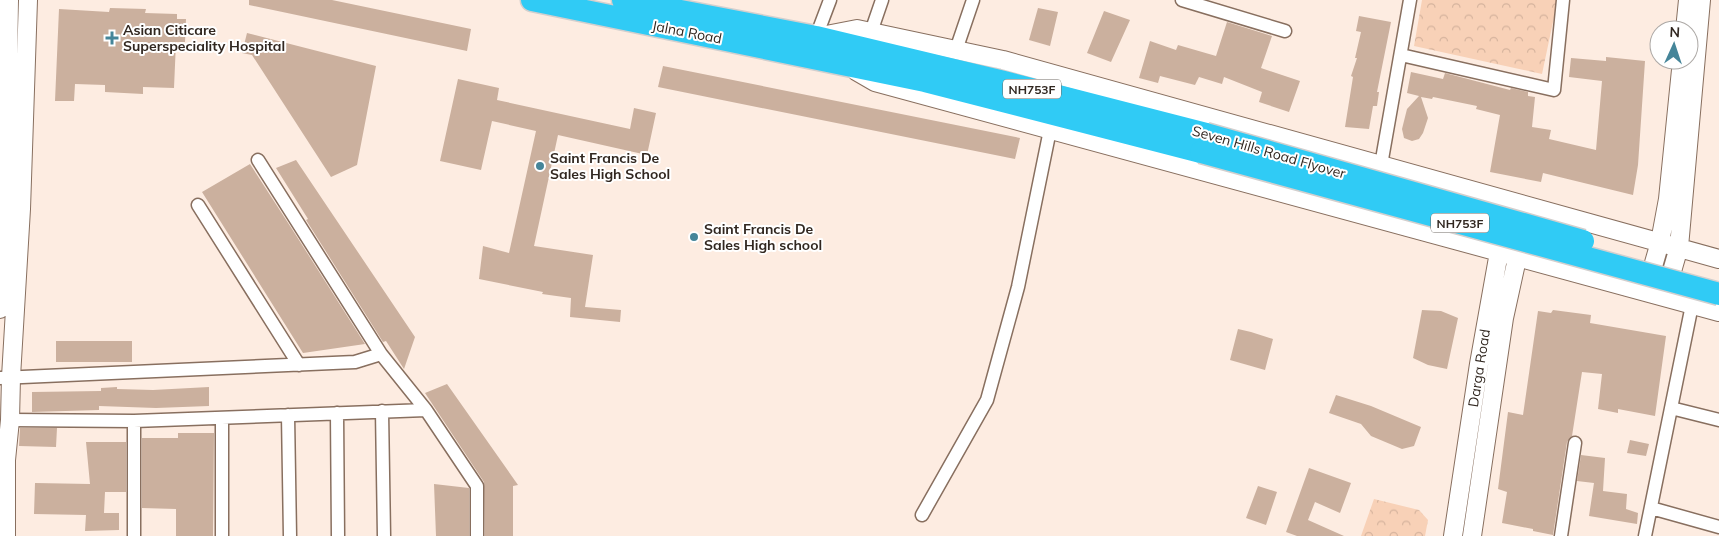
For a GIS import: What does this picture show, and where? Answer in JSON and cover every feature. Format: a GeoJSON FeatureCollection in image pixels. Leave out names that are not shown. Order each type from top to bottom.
{"type":"FeatureCollection","features":[{"type":"Feature","properties":{"kind":"highway","name":"Jalna Road"},"geometry":{"type":"LineString","coordinates":[[532,0],[857,47]]}},
{"type":"Feature","properties":{"kind":"highway","name":"Jalna Road"},"geometry":{"type":"LineString","coordinates":[[623,0],[693,7],[816,38]]}},
{"type":"Feature","properties":{"kind":"highway","name":"Seven Hills Road Flyover"},"geometry":{"type":"LineString","coordinates":[[816,38],[1004,82],[1206,134],[1719,279]]}},
{"type":"Feature","properties":{"kind":"highway","name":"Seven Hills Road Flyover"},"geometry":{"type":"LineString","coordinates":[[857,47],[881,71],[934,83],[1182,148],[1719,294]]}},
{"type":"Feature","properties":{"kind":"street"},"geometry":{"type":"LineString","coordinates":[[0,309],[7,130],[9,0]]}},
{"type":"Feature","properties":{"kind":"street"},"geometry":{"type":"LineString","coordinates":[[6,536],[6,460],[10,420],[6,371],[21,199],[28,0]]}},
{"type":"Feature","properties":{"kind":"street"},"geometry":{"type":"LineString","coordinates":[[816,38],[830,0]]}},
{"type":"Feature","properties":{"kind":"street"},"geometry":{"type":"LineString","coordinates":[[857,47],[882,0]]}},
{"type":"Feature","properties":{"kind":"street"},"geometry":{"type":"LineString","coordinates":[[956,50],[973,0]]}},
{"type":"Feature","properties":{"kind":"street"},"geometry":{"type":"LineString","coordinates":[[1182,0],[1284,31]]}},
{"type":"Feature","properties":{"kind":"street"},"geometry":{"type":"LineString","coordinates":[[1381,165],[1410,0]]}},
{"type":"Feature","properties":{"kind":"street"},"geometry":{"type":"LineString","coordinates":[[1401,55],[1554,90],[1563,0]]}},
{"type":"Feature","properties":{"kind":"street"},"geometry":{"type":"LineString","coordinates":[[1686,20],[1688,0]]}},
{"type":"Feature","properties":{"kind":"street"},"geometry":{"type":"LineString","coordinates":[[1664,297],[1679,247],[1701,0]]}},
{"type":"Feature","properties":{"kind":"street"},"geometry":{"type":"LineString","coordinates":[[857,47],[956,50],[1003,60],[1719,259]]}},
{"type":"Feature","properties":{"kind":"street"},"geometry":{"type":"LineString","coordinates":[[857,47],[875,82],[1719,312]]}},
{"type":"Feature","properties":{"kind":"street"},"geometry":{"type":"LineString","coordinates":[[1646,292],[1660,242],[1668,199],[1681,70]]}},
{"type":"Feature","properties":{"kind":"street"},"geometry":{"type":"LineString","coordinates":[[922,515],[987,400],[1018,288],[1050,130]]}},
{"type":"Feature","properties":{"kind":"street"},"geometry":{"type":"LineString","coordinates":[[258,160],[381,354],[426,410],[477,486],[477,536]]}},
{"type":"Feature","properties":{"kind":"street","name":"Darga Road"},"geometry":{"type":"LineString","coordinates":[[1453,536],[1479,364],[1510,201]]}},
{"type":"Feature","properties":{"kind":"street"},"geometry":{"type":"LineString","coordinates":[[198,205],[299,365]]}},
{"type":"Feature","properties":{"kind":"street","name":"Darga Road"},"geometry":{"type":"LineString","coordinates":[[1472,536],[1504,318],[1530,206]]}},
{"type":"Feature","properties":{"kind":"street"},"geometry":{"type":"LineString","coordinates":[[1645,536],[1692,305]]}},
{"type":"Feature","properties":{"kind":"street"},"geometry":{"type":"LineString","coordinates":[[6,371],[299,365],[355,362],[381,354]]}},
{"type":"Feature","properties":{"kind":"street"},"geometry":{"type":"LineString","coordinates":[[1671,408],[1719,420]]}},
{"type":"Feature","properties":{"kind":"street"},"geometry":{"type":"LineString","coordinates":[[10,420],[134,421],[426,410]]}},
{"type":"Feature","properties":{"kind":"street"},"geometry":{"type":"LineString","coordinates":[[382,412],[384,536]]}},
{"type":"Feature","properties":{"kind":"street"},"geometry":{"type":"LineString","coordinates":[[337,413],[338,536]]}},
{"type":"Feature","properties":{"kind":"street"},"geometry":{"type":"LineString","coordinates":[[288,415],[290,536]]}},
{"type":"Feature","properties":{"kind":"street"},"geometry":{"type":"LineString","coordinates":[[222,418],[222,536]]}},
{"type":"Feature","properties":{"kind":"street"},"geometry":{"type":"LineString","coordinates":[[134,421],[134,536]]}},
{"type":"Feature","properties":{"kind":"street"},"geometry":{"type":"LineString","coordinates":[[1561,536],[1575,443]]}},
{"type":"Feature","properties":{"kind":"street"},"geometry":{"type":"LineString","coordinates":[[1651,508],[1719,527]]}},
{"type":"Feature","properties":{"kind":"green space"},"geometry":{"type":"Polygon","coordinates":[[[1422,0],[1556,0],[1557,3],[1542,74],[1414,46],[1422,0]]]}},
{"type":"Feature","properties":{"kind":"green space"},"geometry":{"type":"Polygon","coordinates":[[[1374,499],[1419,510],[1428,520],[1425,536],[1361,536],[1374,499]]]}},
{"type":"Feature","properties":{"kind":"building"},"geometry":{"type":"Polygon","coordinates":[[[249,0],[332,0],[471,29],[467,51],[249,5],[249,0]]]}},
{"type":"Feature","properties":{"kind":"building"},"geometry":{"type":"Polygon","coordinates":[[[110,8],[146,9],[145,13],[177,14],[177,19],[186,19],[185,42],[176,42],[174,88],[143,87],[143,94],[105,92],[105,85],[75,84],[74,101],[55,101],[59,9],[109,12],[110,8]]]}},
{"type":"Feature","properties":{"kind":"building"},"geometry":{"type":"Polygon","coordinates":[[[1038,8],[1058,12],[1050,46],[1029,40],[1038,8]]]}},
{"type":"Feature","properties":{"kind":"building"},"geometry":{"type":"Polygon","coordinates":[[[1104,11],[1130,20],[1111,62],[1087,53],[1104,11]]]}},
{"type":"Feature","properties":{"kind":"building"},"geometry":{"type":"Polygon","coordinates":[[[1359,16],[1391,22],[1377,92],[1379,92],[1377,106],[1373,106],[1369,129],[1345,127],[1353,77],[1351,76],[1357,58],[1355,58],[1361,32],[1356,31],[1359,16]]]}},
{"type":"Feature","properties":{"kind":"building"},"geometry":{"type":"Polygon","coordinates":[[[1227,22],[1272,36],[1261,68],[1300,81],[1289,112],[1259,102],[1262,92],[1224,77],[1222,84],[1199,77],[1195,85],[1160,76],[1158,83],[1139,78],[1150,41],[1176,50],[1178,45],[1216,56],[1227,22]]]}},
{"type":"Feature","properties":{"kind":"building"},"geometry":{"type":"Polygon","coordinates":[[[247,33],[376,66],[357,165],[331,177],[252,55],[242,53],[247,33]]]}},
{"type":"Feature","properties":{"kind":"building"},"geometry":{"type":"Polygon","coordinates":[[[1606,57],[1645,61],[1638,165],[1633,195],[1543,173],[1541,182],[1490,172],[1500,115],[1476,109],[1477,106],[1433,97],[1432,99],[1421,97],[1428,118],[1423,133],[1419,139],[1412,141],[1404,138],[1402,129],[1407,109],[1419,96],[1407,93],[1411,72],[1443,79],[1445,73],[1510,90],[1511,88],[1528,92],[1528,96],[1535,97],[1532,127],[1551,130],[1549,139],[1596,150],[1602,81],[1569,77],[1571,58],[1606,61],[1606,57]]]}},
{"type":"Feature","properties":{"kind":"building"},"geometry":{"type":"Polygon","coordinates":[[[663,66],[1020,138],[1015,159],[658,87],[663,66]]]}},
{"type":"Feature","properties":{"kind":"building","name":"Saint Francis De Sales High School"},"geometry":{"type":"Polygon","coordinates":[[[458,79],[499,88],[497,100],[630,129],[634,108],[656,113],[647,155],[558,135],[534,246],[593,255],[585,307],[621,310],[620,322],[570,317],[571,298],[542,294],[543,292],[479,279],[483,246],[509,253],[536,131],[492,121],[481,170],[440,161],[458,79]]]}},
{"type":"Feature","properties":{"kind":"building"},"geometry":{"type":"Polygon","coordinates":[[[296,160],[415,337],[404,369],[386,341],[383,342],[306,220],[308,219],[276,168],[296,160]]]}},
{"type":"Feature","properties":{"kind":"building"},"geometry":{"type":"Polygon","coordinates":[[[250,164],[365,344],[303,353],[202,192],[250,164]]]}},
{"type":"Feature","properties":{"kind":"building"},"geometry":{"type":"Polygon","coordinates":[[[1422,310],[1441,311],[1458,318],[1447,369],[1428,365],[1413,358],[1422,310]]]}},
{"type":"Feature","properties":{"kind":"building"},"geometry":{"type":"Polygon","coordinates":[[[1553,310],[1591,315],[1590,323],[1666,336],[1655,416],[1618,409],[1618,413],[1598,409],[1602,374],[1582,372],[1572,436],[1567,442],[1553,535],[1502,523],[1507,492],[1498,489],[1508,412],[1523,415],[1538,311],[1551,313],[1553,310]]]}},
{"type":"Feature","properties":{"kind":"building"},"geometry":{"type":"Polygon","coordinates":[[[1238,329],[1273,339],[1265,370],[1230,360],[1238,329]]]}},
{"type":"Feature","properties":{"kind":"building"},"geometry":{"type":"Polygon","coordinates":[[[56,341],[132,341],[132,362],[56,362],[56,341]]]}},
{"type":"Feature","properties":{"kind":"building"},"geometry":{"type":"Polygon","coordinates":[[[447,384],[518,485],[513,486],[513,536],[485,536],[484,482],[425,393],[447,384]]]}},
{"type":"Feature","properties":{"kind":"building"},"geometry":{"type":"Polygon","coordinates":[[[117,387],[117,389],[153,390],[209,387],[209,406],[156,408],[99,406],[99,410],[32,412],[32,392],[101,391],[101,388],[117,387]]]}},
{"type":"Feature","properties":{"kind":"building"},"geometry":{"type":"Polygon","coordinates":[[[1336,395],[1371,406],[1421,427],[1414,446],[1402,449],[1371,436],[1361,424],[1329,413],[1336,395]]]}},
{"type":"Feature","properties":{"kind":"building"},"geometry":{"type":"Polygon","coordinates":[[[20,428],[57,428],[56,447],[19,446],[20,428]]]}},
{"type":"Feature","properties":{"kind":"building"},"geometry":{"type":"Polygon","coordinates":[[[178,433],[214,433],[213,536],[176,536],[176,509],[142,508],[142,438],[178,438],[178,433]]]}},
{"type":"Feature","properties":{"kind":"building"},"geometry":{"type":"Polygon","coordinates":[[[1630,440],[1649,444],[1646,456],[1627,453],[1630,440]]]}},
{"type":"Feature","properties":{"kind":"building"},"geometry":{"type":"Polygon","coordinates":[[[86,442],[126,442],[126,492],[105,492],[104,513],[119,513],[119,530],[85,531],[86,515],[34,514],[35,483],[90,484],[86,442]]]}},
{"type":"Feature","properties":{"kind":"building"},"geometry":{"type":"Polygon","coordinates":[[[1581,455],[1605,458],[1603,491],[1627,494],[1626,509],[1638,513],[1637,524],[1589,516],[1594,483],[1577,481],[1581,455]]]}},
{"type":"Feature","properties":{"kind":"building"},"geometry":{"type":"Polygon","coordinates":[[[1309,468],[1351,483],[1340,513],[1315,502],[1308,520],[1344,536],[1297,536],[1286,532],[1309,468]]]}},
{"type":"Feature","properties":{"kind":"building"},"geometry":{"type":"Polygon","coordinates":[[[434,484],[469,488],[469,536],[436,536],[434,484]]]}},
{"type":"Feature","properties":{"kind":"building"},"geometry":{"type":"Polygon","coordinates":[[[1258,486],[1277,492],[1266,525],[1246,518],[1258,486]]]}},
{"type":"Feature","properties":{"kind":"place","name":"Asian Citicare Superspeciality Hospital"},"geometry":{"type":"Point","coordinates":[112,38]}},
{"type":"Feature","properties":{"kind":"place","name":"Saint Francis De Sales High School"},"geometry":{"type":"Point","coordinates":[540,166]}},
{"type":"Feature","properties":{"kind":"place","name":"Saint Francis De Sales High school"},"geometry":{"type":"Point","coordinates":[694,237]}}]}
